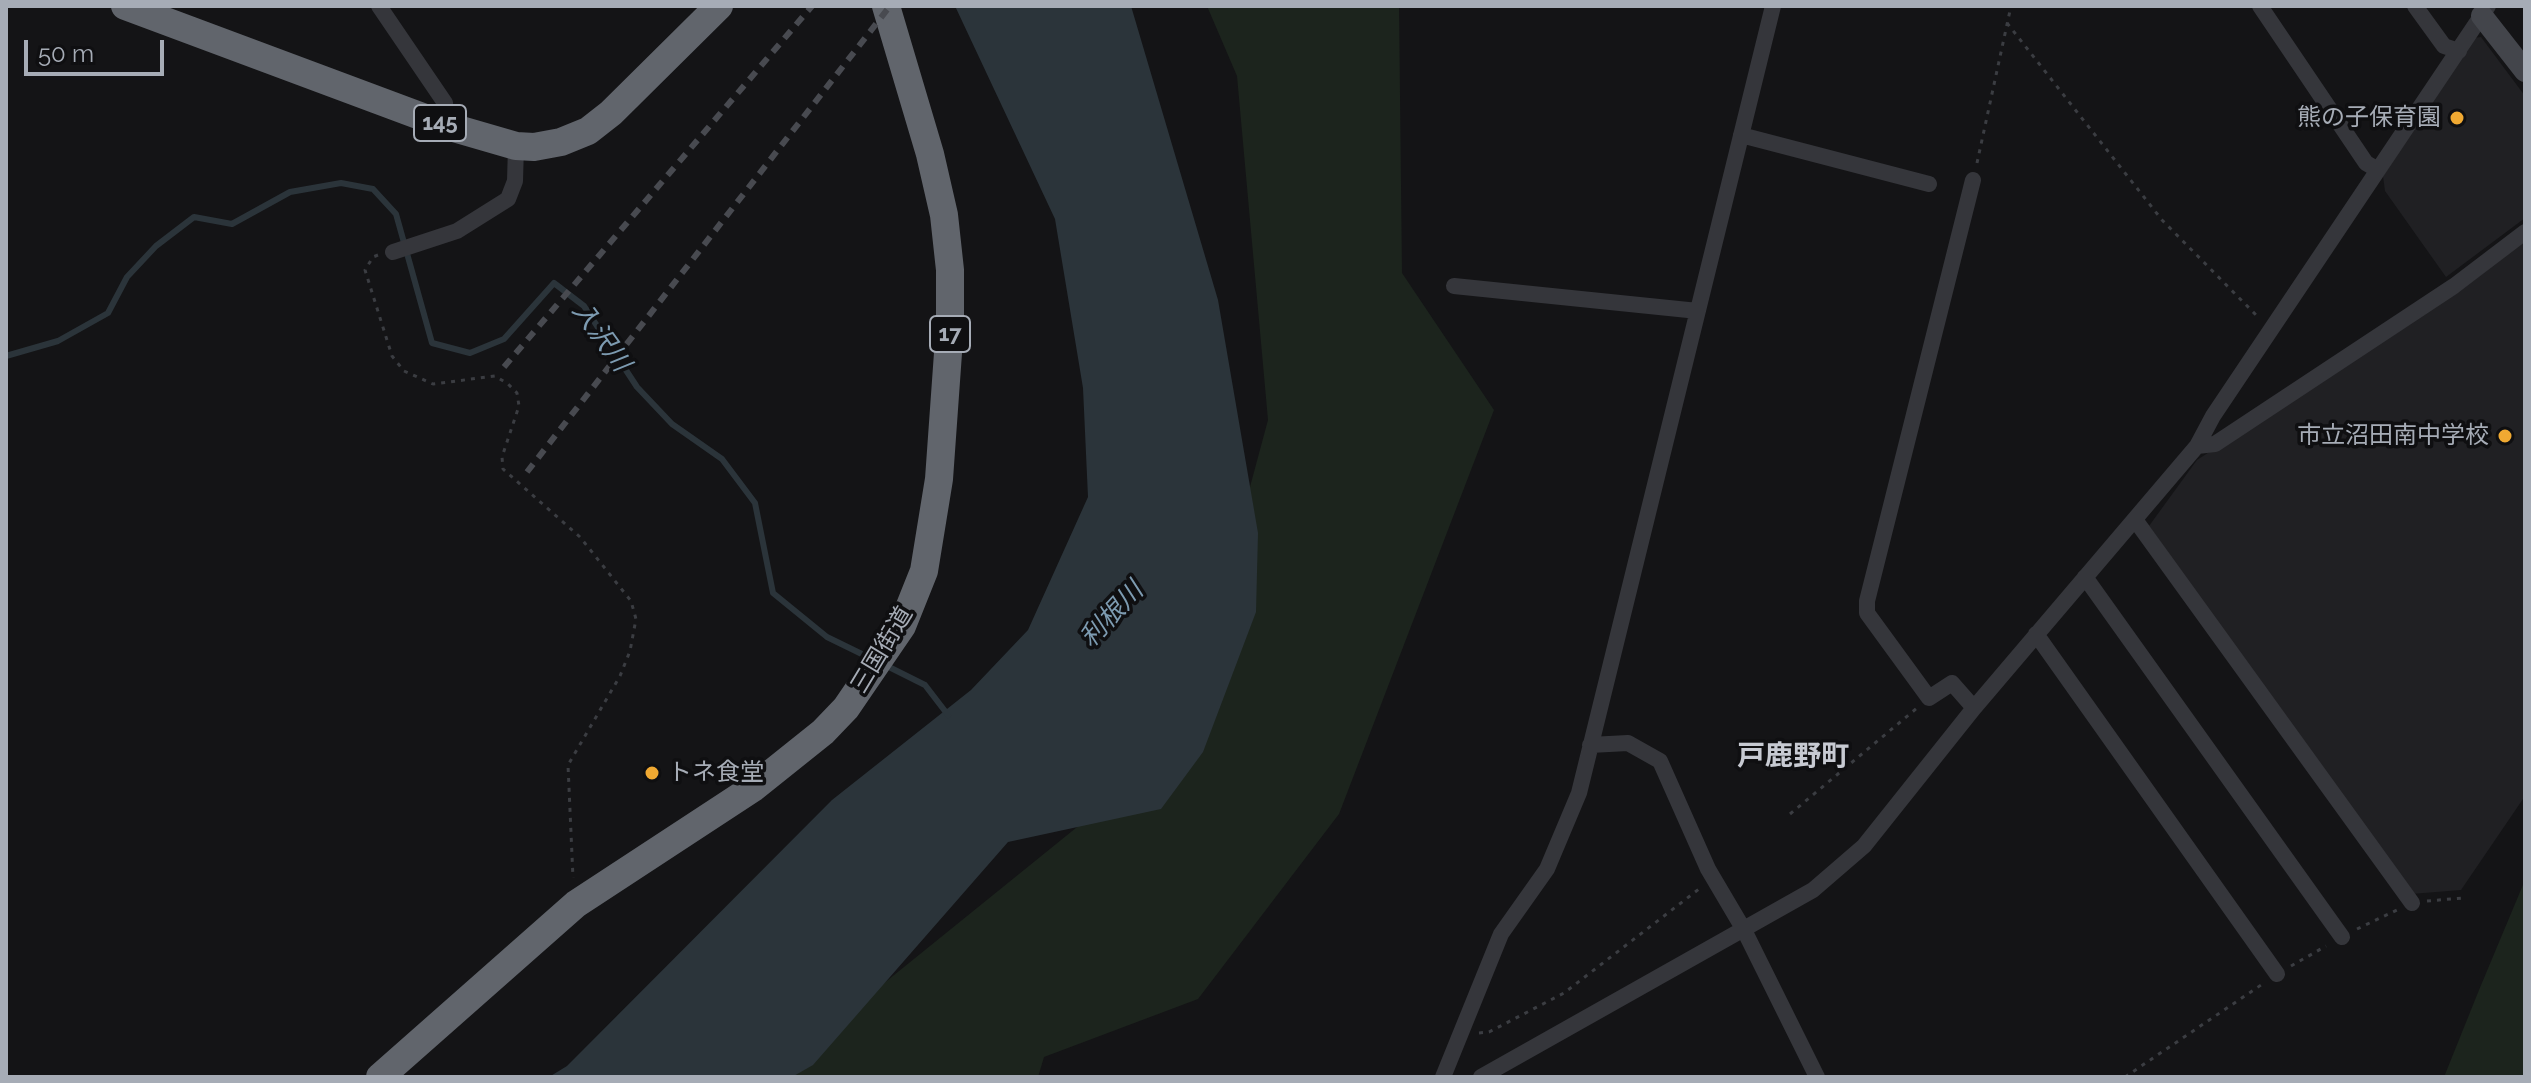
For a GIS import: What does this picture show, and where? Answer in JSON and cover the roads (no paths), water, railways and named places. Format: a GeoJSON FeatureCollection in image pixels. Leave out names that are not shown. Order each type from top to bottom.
{"type":"FeatureCollection","features":[{"type":"Feature","properties":{"kind":"highway","name":"145"},"geometry":{"type":"LineString","coordinates":[[125,6],[447,126],[516,146],[561,142],[588,131],[661,67],[719,6]]}},
{"type":"Feature","properties":{"kind":"highway","name":"三国街道"},"geometry":{"type":"LineString","coordinates":[[380,1077],[576,904],[788,763],[823,732],[874,669],[902,626],[928,552],[939,479],[950,325],[944,215],[913,92],[886,6]]}},
{"type":"Feature","properties":{"kind":"street"},"geometry":{"type":"LineString","coordinates":[[379,6],[445,103],[447,126]]}},
{"type":"Feature","properties":{"kind":"street"},"geometry":{"type":"LineString","coordinates":[[1443,1077],[1501,934],[1560,844],[1579,793],[1773,6]]}},
{"type":"Feature","properties":{"kind":"street"},"geometry":{"type":"LineString","coordinates":[[2260,6],[2366,163],[2378,170]]}},
{"type":"Feature","properties":{"kind":"street"},"geometry":{"type":"LineString","coordinates":[[2415,6],[2444,46],[2459,51]]}},
{"type":"Feature","properties":{"kind":"street"},"geometry":{"type":"LineString","coordinates":[[1481,1077],[1813,890],[1864,846],[1974,708],[2197,446],[2213,416],[2485,11],[2525,71]]}},
{"type":"Feature","properties":{"kind":"street"},"geometry":{"type":"LineString","coordinates":[[1741,135],[1929,184]]}},
{"type":"Feature","properties":{"kind":"street"},"geometry":{"type":"LineString","coordinates":[[393,252],[457,231],[508,199],[515,181],[516,146]]}},
{"type":"Feature","properties":{"kind":"street"},"geometry":{"type":"LineString","coordinates":[[1973,180],[1867,601],[1867,613],[1929,698],[1952,683],[1974,708]]}},
{"type":"Feature","properties":{"kind":"street"},"geometry":{"type":"LineString","coordinates":[[2197,446],[2215,444],[2454,286],[2525,232]]}},
{"type":"Feature","properties":{"kind":"street"},"geometry":{"type":"LineString","coordinates":[[1454,286],[1698,311]]}},
{"type":"Feature","properties":{"kind":"street"},"geometry":{"type":"LineString","coordinates":[[2136,521],[2412,903]]}},
{"type":"Feature","properties":{"kind":"street"},"geometry":{"type":"LineString","coordinates":[[2085,577],[2342,937]]}},
{"type":"Feature","properties":{"kind":"street"},"geometry":{"type":"LineString","coordinates":[[2036,634],[2277,974]]}},
{"type":"Feature","properties":{"kind":"street"},"geometry":{"type":"LineString","coordinates":[[1590,745],[1628,743],[1660,761],[1713,878],[1744,930],[1817,1077]]}},
{"type":"Feature","properties":{"kind":"water","name":"利根川"},"geometry":{"type":"Polygon","coordinates":[[[955,6],[1131,6],[1218,300],[1258,533],[1256,612],[1203,752],[1161,809],[1008,842],[813,1065],[792,1077],[549,1077],[567,1066],[832,800],[971,690],[1028,630],[1088,497],[1083,388],[1055,219],[955,6]]]}},
{"type":"Feature","properties":{"kind":"waterway","name":"入沢川"},"geometry":{"type":"LineString","coordinates":[[6,356],[58,341],[108,313],[127,277],[156,246],[194,217],[232,224],[290,192],[341,183],[373,189],[396,214],[432,343],[470,353],[504,339],[554,283],[584,306],[637,387],[672,424],[722,459],[755,503],[773,593],[827,637],[870,658]]}},
{"type":"Feature","properties":{"kind":"waterway","name":"入沢川"},"geometry":{"type":"LineString","coordinates":[[883,664],[925,685],[948,715]]}},
{"type":"Feature","properties":{"kind":"railway"},"geometry":{"type":"LineString","coordinates":[[504,367],[812,6]]}},
{"type":"Feature","properties":{"kind":"railway"},"geometry":{"type":"LineString","coordinates":[[527,472],[890,6]]}},
{"type":"Feature","properties":{"kind":"place","name":"熊の子保育園"},"geometry":{"type":"Point","coordinates":[2457,118]}},
{"type":"Feature","properties":{"kind":"place","name":"市立沼田南中学校"},"geometry":{"type":"Point","coordinates":[2505,436]}},
{"type":"Feature","properties":{"kind":"place","name":"トネ食堂"},"geometry":{"type":"Point","coordinates":[652,773]}},
{"type":"Feature","properties":{"kind":"district","name":"戸鹿野町"},"geometry":{"type":"Point","coordinates":[1793,757]}}]}
